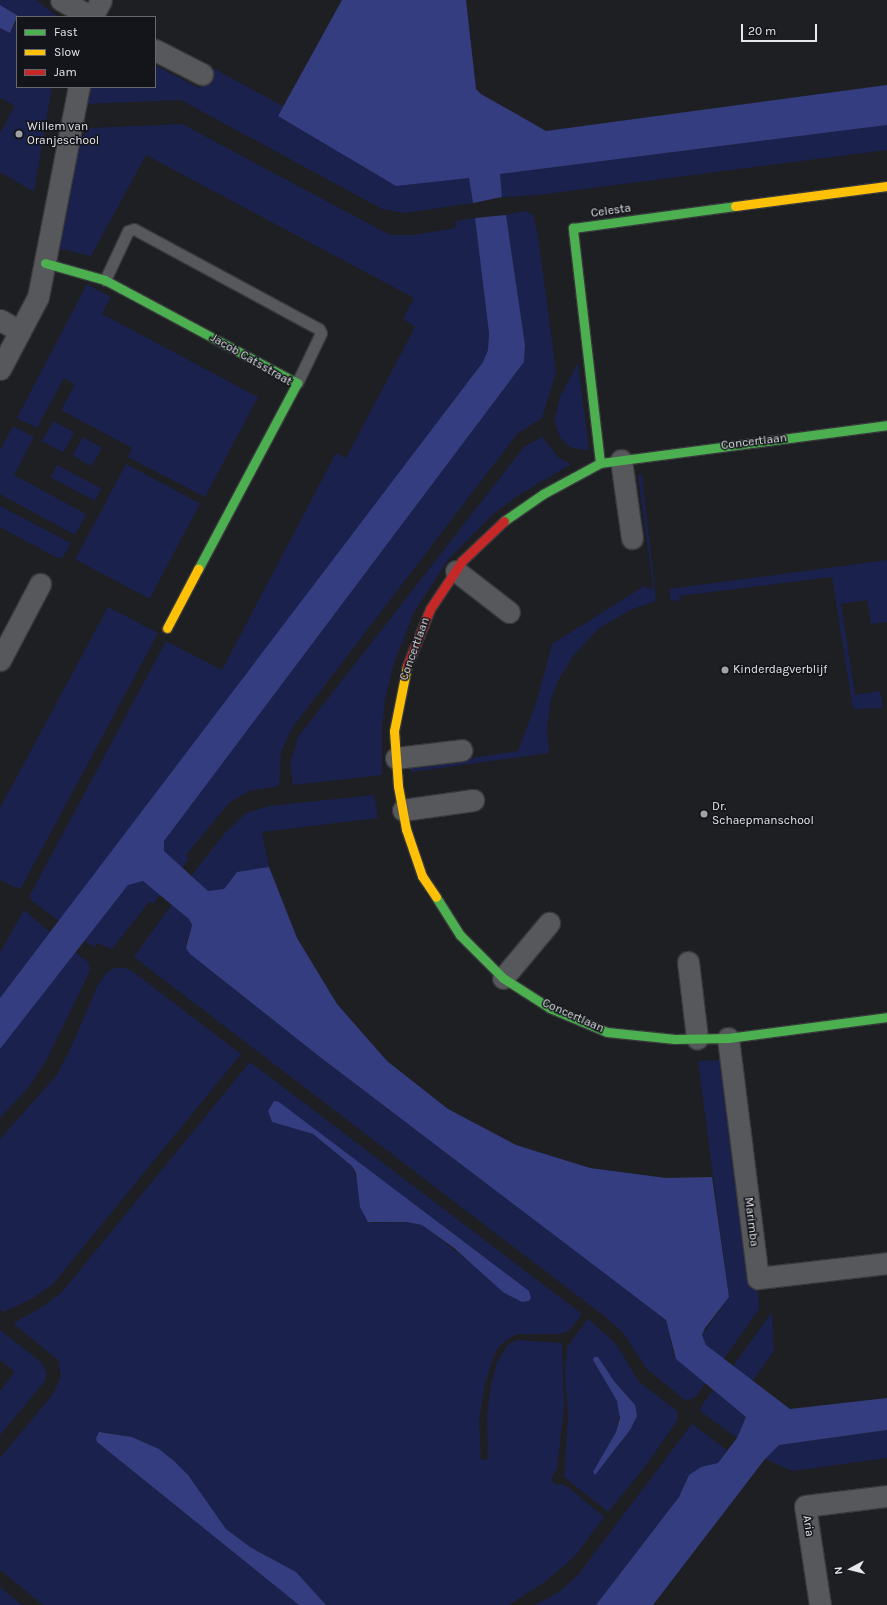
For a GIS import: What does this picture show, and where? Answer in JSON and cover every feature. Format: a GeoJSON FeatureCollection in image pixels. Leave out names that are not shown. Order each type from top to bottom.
{"type":"FeatureCollection","features":[{"type":"Feature","properties":{"kind":"street"},"geometry":{"type":"LineString","coordinates":[[61,0],[90,16]]}},
{"type":"Feature","properties":{"kind":"street"},"geometry":{"type":"LineString","coordinates":[[92,16],[100,0]]}},
{"type":"Feature","properties":{"kind":"street"},"geometry":{"type":"LineString","coordinates":[[156,51],[202,74]]}},
{"type":"Feature","properties":{"kind":"street"},"geometry":{"type":"LineString","coordinates":[[0,369],[38,297],[79,88]]}},
{"type":"Feature","properties":{"kind":"street","name":"Celesta"},"geometry":{"type":"LineString","coordinates":[[600,463],[573,228],[887,186]]}},
{"type":"Feature","properties":{"kind":"street","name":"Jacob Catsstraat"},"geometry":{"type":"LineString","coordinates":[[45,263],[105,280],[297,383],[167,628]]}},
{"type":"Feature","properties":{"kind":"street"},"geometry":{"type":"LineString","coordinates":[[0,320],[20,331]]}},
{"type":"Feature","properties":{"kind":"street","name":"Concertlaan"},"geometry":{"type":"LineString","coordinates":[[887,426],[600,463],[543,494],[498,526],[456,570],[430,609],[405,670],[394,731],[403,810],[422,876],[460,936],[503,978],[550,1008],[607,1032],[675,1039],[728,1038],[887,1017]]}},
{"type":"Feature","properties":{"kind":"street"},"geometry":{"type":"LineString","coordinates":[[621,460],[632,538]]}},
{"type":"Feature","properties":{"kind":"street"},"geometry":{"type":"LineString","coordinates":[[456,570],[509,612]]}},
{"type":"Feature","properties":{"kind":"street"},"geometry":{"type":"LineString","coordinates":[[0,660],[6,633],[40,584]]}},
{"type":"Feature","properties":{"kind":"street"},"geometry":{"type":"LineString","coordinates":[[396,758],[462,750]]}},
{"type":"Feature","properties":{"kind":"street"},"geometry":{"type":"LineString","coordinates":[[403,810],[473,800]]}},
{"type":"Feature","properties":{"kind":"street"},"geometry":{"type":"LineString","coordinates":[[503,978],[549,923]]}},
{"type":"Feature","properties":{"kind":"street"},"geometry":{"type":"LineString","coordinates":[[688,962],[697,1038]]}},
{"type":"Feature","properties":{"kind":"street","name":"Marimba"},"geometry":{"type":"LineString","coordinates":[[728,1038],[758,1278],[887,1263]]}},
{"type":"Feature","properties":{"kind":"street","name":"Aria"},"geometry":{"type":"LineString","coordinates":[[820,1605],[805,1506],[887,1496]]}},
{"type":"Feature","properties":{"kind":"lane"},"geometry":{"type":"LineString","coordinates":[[105,280],[128,231],[134,229],[319,329],[320,333],[297,383]]}},
{"type":"Feature","properties":{"kind":"shaded area"},"geometry":{"type":"Polygon","coordinates":[[[0,0],[36,0],[57,16],[18,16],[0,5],[0,0]]]}},
{"type":"Feature","properties":{"kind":"shaded area"},"geometry":{"type":"Polygon","coordinates":[[[342,0],[466,0],[476,89],[481,94],[546,131],[887,85],[887,125],[500,174],[502,197],[473,203],[469,178],[396,186],[278,116],[342,0]]]}},
{"type":"Feature","properties":{"kind":"shaded area"},"geometry":{"type":"Polygon","coordinates":[[[0,5],[18,16],[16,16],[10,33],[0,28],[0,5]]]}},
{"type":"Feature","properties":{"kind":"shaded area","name":"Willem van Oranjeschool"},"geometry":{"type":"Polygon","coordinates":[[[16,24],[16,88],[52,88],[34,192],[0,172],[0,133],[15,106],[0,98],[0,28],[10,33],[16,24]]]}},
{"type":"Feature","properties":{"kind":"shaded area"},"geometry":{"type":"Polygon","coordinates":[[[156,66],[199,88],[211,67],[283,106],[278,116],[396,186],[469,177],[473,203],[404,213],[382,209],[181,100],[84,104],[83,88],[156,88],[156,66]]]}},
{"type":"Feature","properties":{"kind":"shaded area"},"geometry":{"type":"Polygon","coordinates":[[[182,124],[390,235],[413,235],[455,228],[456,221],[475,218],[489,333],[488,350],[483,362],[59,921],[31,900],[30,895],[166,641],[222,670],[336,453],[346,458],[415,327],[403,319],[414,298],[146,155],[91,256],[57,248],[73,138],[81,138],[90,128],[182,124]]]}},
{"type":"Feature","properties":{"kind":"shaded area"},"geometry":{"type":"Polygon","coordinates":[[[887,125],[887,150],[538,195],[502,197],[500,174],[887,125]]]}},
{"type":"Feature","properties":{"kind":"shaded area"},"geometry":{"type":"Polygon","coordinates":[[[525,211],[533,215],[538,235],[556,372],[542,418],[517,434],[292,728],[281,752],[279,786],[249,791],[229,803],[186,855],[189,859],[182,868],[164,851],[164,841],[524,362],[525,345],[506,215],[525,211]]]}},
{"type":"Feature","properties":{"kind":"shaded area"},"geometry":{"type":"Polygon","coordinates":[[[506,215],[525,345],[524,362],[164,841],[164,851],[208,891],[224,889],[237,872],[269,867],[297,938],[337,1004],[387,1061],[448,1109],[516,1145],[590,1168],[666,1178],[712,1177],[729,1297],[705,1328],[702,1335],[706,1345],[790,1409],[887,1398],[887,1430],[779,1445],[765,1459],[653,1605],[596,1605],[679,1497],[689,1475],[701,1467],[718,1463],[737,1438],[746,1417],[676,1359],[666,1320],[320,1057],[190,954],[186,948],[192,925],[189,919],[143,881],[128,885],[0,1049],[0,998],[483,362],[488,350],[489,333],[475,218],[506,215]]]}},
{"type":"Feature","properties":{"kind":"shaded area"},"geometry":{"type":"Polygon","coordinates":[[[87,284],[111,297],[102,314],[258,397],[205,497],[128,457],[132,448],[61,410],[75,385],[64,378],[37,428],[17,418],[87,284]]]}},
{"type":"Feature","properties":{"kind":"shaded area"},"geometry":{"type":"Polygon","coordinates":[[[578,363],[589,450],[571,448],[561,439],[554,421],[561,395],[578,363]]]}},
{"type":"Feature","properties":{"kind":"shaded area"},"geometry":{"type":"Polygon","coordinates":[[[53,421],[74,432],[63,453],[42,441],[53,421]]]}},
{"type":"Feature","properties":{"kind":"shaded area"},"geometry":{"type":"Polygon","coordinates":[[[13,426],[34,437],[14,475],[86,514],[75,535],[0,494],[0,450],[13,426]]]}},
{"type":"Feature","properties":{"kind":"shaded area"},"geometry":{"type":"Polygon","coordinates":[[[83,437],[102,448],[92,466],[72,455],[83,437]]]}},
{"type":"Feature","properties":{"kind":"shaded area"},"geometry":{"type":"Polygon","coordinates":[[[542,437],[559,458],[571,464],[519,495],[492,515],[448,560],[414,612],[394,663],[385,698],[382,728],[382,775],[293,785],[290,764],[298,737],[524,447],[542,437]]]}},
{"type":"Feature","properties":{"kind":"shaded area"},"geometry":{"type":"Polygon","coordinates":[[[126,464],[200,503],[149,599],[75,559],[126,464]]]}},
{"type":"Feature","properties":{"kind":"shaded area"},"geometry":{"type":"Polygon","coordinates":[[[57,465],[101,488],[95,501],[50,477],[57,465]]]}},
{"type":"Feature","properties":{"kind":"shaded area"},"geometry":{"type":"Polygon","coordinates":[[[642,474],[656,601],[630,610],[598,629],[574,655],[559,679],[551,699],[547,728],[549,753],[411,772],[410,767],[518,751],[537,700],[552,644],[646,585],[647,589],[653,588],[638,475],[642,474]]]}},
{"type":"Feature","properties":{"kind":"shaded area"},"geometry":{"type":"Polygon","coordinates":[[[0,506],[71,543],[63,557],[57,558],[0,527],[0,506]]]}},
{"type":"Feature","properties":{"kind":"shaded area"},"geometry":{"type":"Polygon","coordinates":[[[887,560],[887,622],[871,624],[867,600],[841,604],[855,695],[880,691],[883,708],[853,709],[832,577],[679,596],[680,600],[671,601],[669,589],[887,560]]]}},
{"type":"Feature","properties":{"kind":"shaded area"},"geometry":{"type":"Polygon","coordinates":[[[108,607],[158,633],[21,888],[14,887],[0,880],[0,808],[108,607]]]}},
{"type":"Feature","properties":{"kind":"shaded area"},"geometry":{"type":"Polygon","coordinates":[[[374,795],[378,818],[262,832],[269,867],[237,872],[224,889],[208,892],[191,876],[225,833],[246,813],[269,806],[374,795]]]}},
{"type":"Feature","properties":{"kind":"shaded area"},"geometry":{"type":"Polygon","coordinates":[[[143,881],[160,895],[153,904],[149,902],[112,949],[97,943],[94,947],[83,940],[128,885],[143,881]]]}},
{"type":"Feature","properties":{"kind":"shaded area"},"geometry":{"type":"Polygon","coordinates":[[[172,904],[189,919],[192,925],[186,943],[190,954],[320,1057],[666,1320],[674,1356],[706,1382],[696,1396],[686,1401],[647,1369],[624,1334],[608,1319],[134,957],[172,904]]]}},
{"type":"Feature","properties":{"kind":"shaded area"},"geometry":{"type":"Polygon","coordinates":[[[24,910],[50,932],[0,998],[0,952],[24,910]]]}},
{"type":"Feature","properties":{"kind":"shaded area"},"geometry":{"type":"Polygon","coordinates":[[[74,951],[89,963],[90,971],[46,1061],[28,1088],[0,1118],[0,1049],[74,951]]]}},
{"type":"Feature","properties":{"kind":"shaded area"},"geometry":{"type":"Polygon","coordinates":[[[114,968],[125,968],[132,971],[241,1054],[53,1284],[33,1298],[4,1312],[0,1309],[0,1139],[56,1076],[68,1054],[98,985],[106,973],[114,968]]]}},
{"type":"Feature","properties":{"kind":"shaded area"},"geometry":{"type":"Polygon","coordinates":[[[720,1060],[749,1278],[758,1288],[759,1309],[723,1360],[706,1345],[702,1335],[729,1297],[698,1061],[720,1060]]]}},
{"type":"Feature","properties":{"kind":"shaded area"},"geometry":{"type":"Polygon","coordinates":[[[250,1062],[582,1314],[569,1331],[559,1334],[517,1334],[506,1340],[496,1350],[485,1384],[479,1419],[481,1460],[488,1459],[487,1415],[491,1384],[498,1360],[509,1344],[517,1340],[562,1343],[564,1407],[557,1469],[551,1480],[556,1485],[561,1484],[568,1487],[604,1517],[575,1556],[546,1581],[509,1605],[326,1605],[296,1572],[250,1547],[226,1529],[199,1491],[159,1449],[132,1437],[103,1432],[97,1435],[97,1442],[299,1605],[43,1605],[0,1570],[0,1458],[53,1394],[61,1376],[58,1360],[15,1325],[15,1322],[44,1306],[62,1292],[250,1062]],[[279,1102],[268,1111],[272,1122],[313,1134],[352,1166],[372,1223],[407,1222],[422,1225],[522,1302],[279,1102]]]}},
{"type":"Feature","properties":{"kind":"shaded area"},"geometry":{"type":"Polygon","coordinates":[[[274,1101],[279,1102],[529,1291],[531,1298],[529,1301],[522,1302],[503,1292],[454,1248],[422,1225],[407,1222],[368,1222],[360,1207],[356,1173],[352,1166],[313,1134],[272,1122],[268,1111],[274,1101]]]}},
{"type":"Feature","properties":{"kind":"shaded area"},"geometry":{"type":"Polygon","coordinates":[[[772,1312],[774,1351],[752,1381],[733,1366],[772,1312]]]}},
{"type":"Feature","properties":{"kind":"shaded area"},"geometry":{"type":"Polygon","coordinates":[[[588,1319],[616,1344],[639,1382],[677,1411],[678,1414],[677,1421],[644,1468],[608,1512],[564,1477],[568,1416],[565,1372],[567,1347],[588,1319]],[[593,1360],[617,1401],[620,1411],[616,1432],[595,1475],[630,1430],[631,1400],[605,1370],[593,1360]]]}},
{"type":"Feature","properties":{"kind":"shaded area"},"geometry":{"type":"Polygon","coordinates":[[[0,1330],[42,1363],[47,1373],[45,1381],[0,1435],[0,1391],[15,1372],[0,1360],[0,1330]]]}},
{"type":"Feature","properties":{"kind":"shaded area"},"geometry":{"type":"Polygon","coordinates":[[[594,1357],[598,1357],[614,1381],[635,1405],[637,1416],[630,1430],[595,1475],[593,1472],[616,1432],[620,1418],[617,1401],[593,1360],[594,1357]]]}},
{"type":"Feature","properties":{"kind":"shaded area"},"geometry":{"type":"Polygon","coordinates":[[[713,1390],[746,1417],[737,1438],[700,1411],[702,1405],[713,1390]]]}},
{"type":"Feature","properties":{"kind":"shaded area"},"geometry":{"type":"Polygon","coordinates":[[[692,1424],[727,1450],[718,1463],[701,1467],[689,1475],[679,1497],[596,1605],[535,1605],[559,1592],[578,1575],[692,1424]]]}},
{"type":"Feature","properties":{"kind":"shaded area"},"geometry":{"type":"Polygon","coordinates":[[[887,1430],[887,1458],[792,1471],[765,1459],[779,1445],[887,1430]]]}},
{"type":"Feature","properties":{"kind":"shaded area"},"geometry":{"type":"Polygon","coordinates":[[[99,1432],[132,1437],[159,1449],[188,1475],[226,1529],[250,1547],[296,1572],[326,1605],[299,1605],[97,1442],[96,1438],[99,1432]]]}},
{"type":"Feature","properties":{"kind":"shaded area"},"geometry":{"type":"Polygon","coordinates":[[[0,1587],[22,1605],[0,1605],[0,1587]]]}},
{"type":"Feature","properties":{"kind":"traffic: fast"},"geometry":{"type":"LineString","coordinates":[[600,463],[573,228],[735,206]]}},
{"type":"Feature","properties":{"kind":"traffic: fast"},"geometry":{"type":"LineString","coordinates":[[45,263],[105,280],[297,383],[198,569]]}},
{"type":"Feature","properties":{"kind":"traffic: fast"},"geometry":{"type":"LineString","coordinates":[[504,521],[543,494],[600,463],[887,425]]}},
{"type":"Feature","properties":{"kind":"traffic: fast"},"geometry":{"type":"LineString","coordinates":[[436,897],[460,935],[503,978],[550,1008],[607,1032],[675,1039],[728,1038],[887,1017]]}},
{"type":"Feature","properties":{"kind":"traffic: slow"},"geometry":{"type":"LineString","coordinates":[[735,206],[887,186]]}},
{"type":"Feature","properties":{"kind":"traffic: slow"},"geometry":{"type":"LineString","coordinates":[[167,628],[198,569]]}},
{"type":"Feature","properties":{"kind":"traffic: slow"},"geometry":{"type":"LineString","coordinates":[[407,666],[394,731],[398,786],[406,829],[422,876],[436,897]]}},
{"type":"Feature","properties":{"kind":"traffic: jam"},"geometry":{"type":"LineString","coordinates":[[407,666],[430,609],[462,561],[504,521]]}},
{"type":"Feature","properties":{"kind":"place","name":"Willem van Oranjeschool"},"geometry":{"type":"Point","coordinates":[19,134]}},
{"type":"Feature","properties":{"kind":"place","name":"Kinderdagverblijf"},"geometry":{"type":"Point","coordinates":[725,670]}},
{"type":"Feature","properties":{"kind":"place","name":"Dr. Schaepmanschool"},"geometry":{"type":"Point","coordinates":[704,814]}}]}
